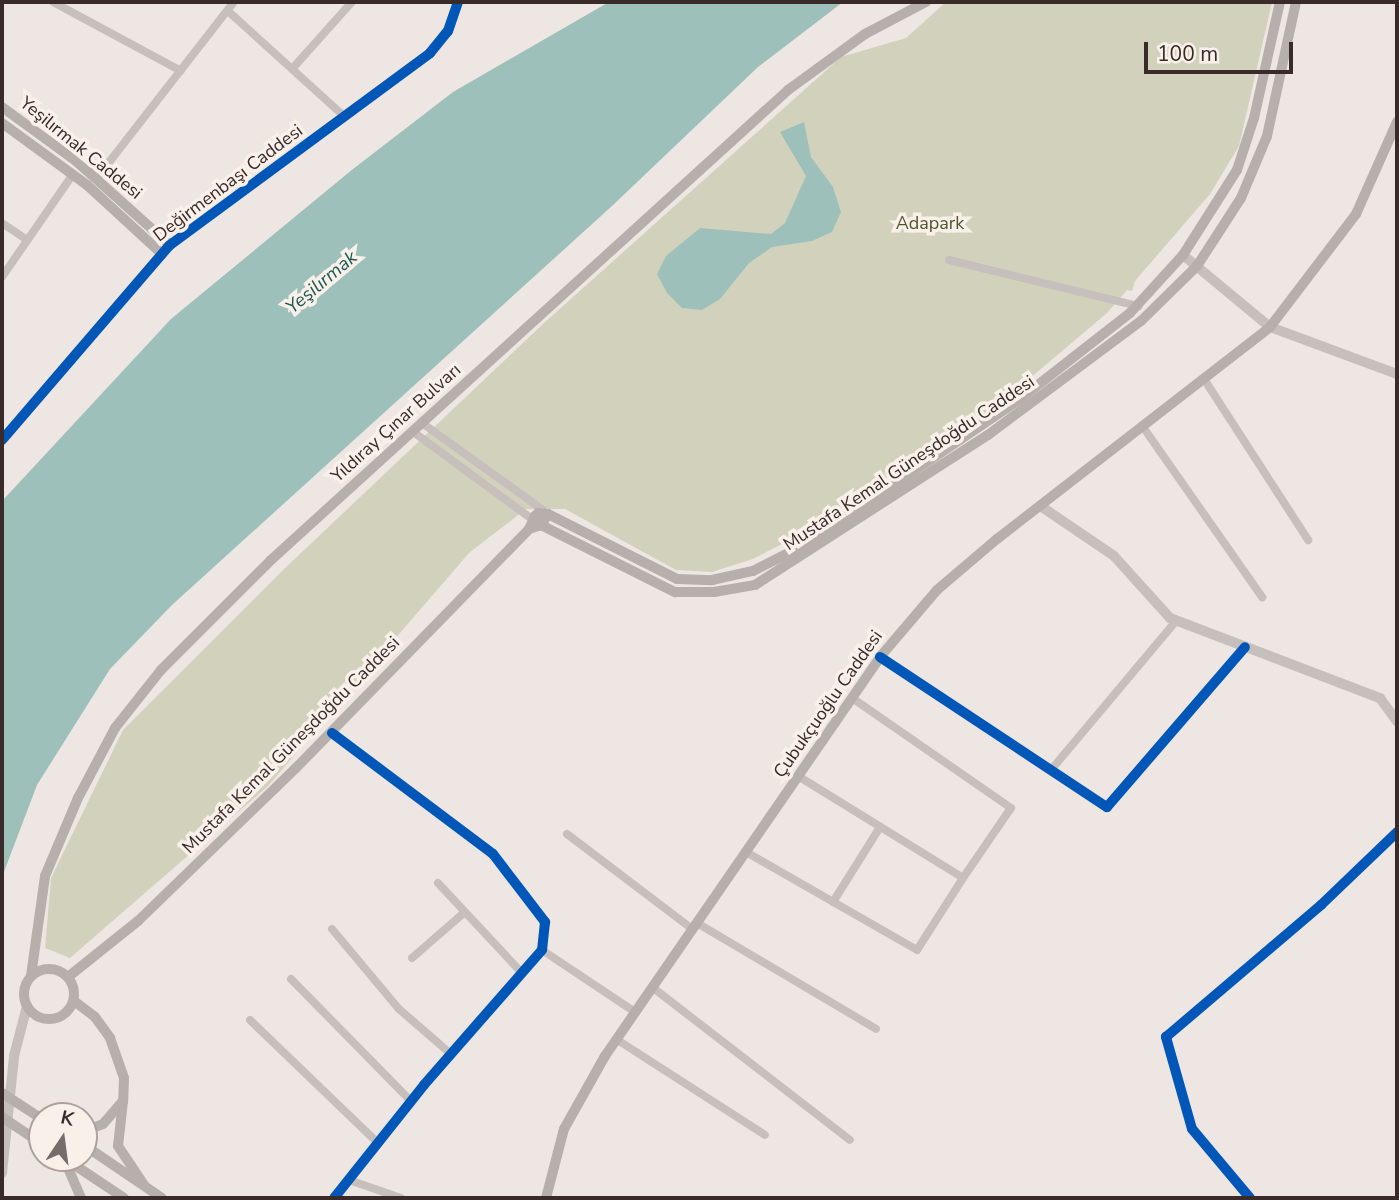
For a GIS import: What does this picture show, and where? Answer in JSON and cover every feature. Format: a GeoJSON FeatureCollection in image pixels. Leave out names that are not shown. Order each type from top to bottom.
{"type":"FeatureCollection","features":[{"type":"Feature","properties":{"kind":"main road","name":"Yıldıray Çınar Bulvarı"},"geometry":{"type":"LineString","coordinates":[[31,976],[45,876],[78,798],[115,728],[180,651],[412,431],[788,90],[865,34],[926,2]]}},
{"type":"Feature","properties":{"kind":"main road","name":"Mustafa Kemal Güneşdoğdu Caddesi"},"geometry":{"type":"LineString","coordinates":[[546,512],[655,570],[677,579],[712,580],[753,571],[806,544],[986,422],[1138,306],[1183,255],[1237,170],[1254,118],[1280,2]]}},
{"type":"Feature","properties":{"kind":"main road","name":"Mustafa Kemal Güneşdoğdu Caddesi"},"geometry":{"type":"LineString","coordinates":[[68,977],[138,921],[332,733],[534,525],[674,592],[714,593],[755,586],[995,430],[1140,321],[1197,266],[1241,198],[1267,136],[1296,2]]}},
{"type":"Feature","properties":{"kind":"main road","name":"Yeşilırmak Caddesi"},"geometry":{"type":"LineString","coordinates":[[2,107],[96,179],[170,245]]}},
{"type":"Feature","properties":{"kind":"main road","name":"Çubukçuoğlu Caddesi"},"geometry":{"type":"LineString","coordinates":[[546,1198],[564,1129],[616,1040],[880,657],[937,590],[1270,327],[1356,214],[1397,122]]}},
{"type":"Feature","properties":{"kind":"main road","name":"Yeşilırmak Caddesi"},"geometry":{"type":"LineString","coordinates":[[2,123],[73,174],[162,254]]}},
{"type":"Feature","properties":{"kind":"main road"},"geometry":{"type":"LineString","coordinates":[[534,525],[546,512]]}},
{"type":"Feature","properties":{"kind":"main road"},"geometry":{"type":"LineString","coordinates":[[74,1001],[64,1015],[47,1020],[27,1006],[24,990],[31,976],[46,968],[68,977],[74,1001],[95,1017],[110,1038],[124,1078],[118,1146],[144,1185]]}},
{"type":"Feature","properties":{"kind":"main road"},"geometry":{"type":"LineString","coordinates":[[2,1093],[28,1110]]}},
{"type":"Feature","properties":{"kind":"main road"},"geometry":{"type":"LineString","coordinates":[[98,1126],[103,1124],[123,1101]]}},
{"type":"Feature","properties":{"kind":"main road"},"geometry":{"type":"LineString","coordinates":[[2,1117],[28,1135]]}},
{"type":"Feature","properties":{"kind":"main road"},"geometry":{"type":"LineString","coordinates":[[98,1154],[162,1198]]}},
{"type":"Feature","properties":{"kind":"main road"},"geometry":{"type":"LineString","coordinates":[[70,1172],[81,1198]]}},
{"type":"Feature","properties":{"kind":"main road"},"geometry":{"type":"LineString","coordinates":[[85,1172],[124,1198]]}},
{"type":"Feature","properties":{"kind":"street"},"geometry":{"type":"LineString","coordinates":[[53,2],[64,5],[181,71]]}},
{"type":"Feature","properties":{"kind":"street"},"geometry":{"type":"LineString","coordinates":[[96,179],[234,2]]}},
{"type":"Feature","properties":{"kind":"street"},"geometry":{"type":"LineString","coordinates":[[292,69],[352,2]]}},
{"type":"Feature","properties":{"kind":"street","name":"Değirmenbaşı Caddesi"},"geometry":{"type":"LineString","coordinates":[[2,440],[170,245],[430,53],[448,32],[458,2]]}},
{"type":"Feature","properties":{"kind":"street"},"geometry":{"type":"LineString","coordinates":[[228,11],[345,117]]}},
{"type":"Feature","properties":{"kind":"street"},"geometry":{"type":"LineString","coordinates":[[2,277],[73,174]]}},
{"type":"Feature","properties":{"kind":"street"},"geometry":{"type":"LineString","coordinates":[[2,223],[27,240]]}},
{"type":"Feature","properties":{"kind":"street"},"geometry":{"type":"LineString","coordinates":[[1183,255],[1270,327],[1397,373]]}},
{"type":"Feature","properties":{"kind":"street"},"geometry":{"type":"LineString","coordinates":[[949,260],[1138,306]]}},
{"type":"Feature","properties":{"kind":"street"},"geometry":{"type":"LineString","coordinates":[[1203,379],[1308,540]]}},
{"type":"Feature","properties":{"kind":"street"},"geometry":{"type":"LineString","coordinates":[[422,423],[546,512]]}},
{"type":"Feature","properties":{"kind":"street"},"geometry":{"type":"LineString","coordinates":[[1143,427],[1262,597]]}},
{"type":"Feature","properties":{"kind":"street"},"geometry":{"type":"LineString","coordinates":[[412,431],[534,525]]}},
{"type":"Feature","properties":{"kind":"street"},"geometry":{"type":"LineString","coordinates":[[1042,506],[1114,556],[1176,621],[1380,698],[1397,722]]}},
{"type":"Feature","properties":{"kind":"street"},"geometry":{"type":"LineString","coordinates":[[1051,770],[1176,621]]}},
{"type":"Feature","properties":{"kind":"street"},"geometry":{"type":"LineString","coordinates":[[880,657],[1107,807],[1245,647]]}},
{"type":"Feature","properties":{"kind":"street"},"geometry":{"type":"LineString","coordinates":[[746,852],[917,950],[1011,808],[852,698]]}},
{"type":"Feature","properties":{"kind":"street"},"geometry":{"type":"LineString","coordinates":[[332,733],[493,854],[545,922],[542,950],[411,1101],[334,1198]]}},
{"type":"Feature","properties":{"kind":"street"},"geometry":{"type":"LineString","coordinates":[[798,776],[963,878]]}},
{"type":"Feature","properties":{"kind":"street"},"geometry":{"type":"LineString","coordinates":[[833,902],[880,827]]}},
{"type":"Feature","properties":{"kind":"street"},"geometry":{"type":"LineString","coordinates":[[1250,1198],[1192,1129],[1167,1037],[1321,905],[1397,832]]}},
{"type":"Feature","properties":{"kind":"street"},"geometry":{"type":"LineString","coordinates":[[567,834],[694,926],[876,1029]]}},
{"type":"Feature","properties":{"kind":"street"},"geometry":{"type":"LineString","coordinates":[[438,883],[522,972]]}},
{"type":"Feature","properties":{"kind":"street"},"geometry":{"type":"LineString","coordinates":[[412,958],[465,912]]}},
{"type":"Feature","properties":{"kind":"street"},"geometry":{"type":"LineString","coordinates":[[332,929],[399,1009],[451,1054]]}},
{"type":"Feature","properties":{"kind":"street"},"geometry":{"type":"LineString","coordinates":[[542,950],[635,1012]]}},
{"type":"Feature","properties":{"kind":"street"},"geometry":{"type":"LineString","coordinates":[[290,979],[411,1101]]}},
{"type":"Feature","properties":{"kind":"street"},"geometry":{"type":"LineString","coordinates":[[652,987],[850,1140]]}},
{"type":"Feature","properties":{"kind":"street"},"geometry":{"type":"LineString","coordinates":[[2,1173],[14,1056],[27,1006]]}},
{"type":"Feature","properties":{"kind":"street"},"geometry":{"type":"LineString","coordinates":[[250,1020],[378,1143]]}},
{"type":"Feature","properties":{"kind":"street"},"geometry":{"type":"LineString","coordinates":[[616,1040],[765,1135]]}},
{"type":"Feature","properties":{"kind":"street"},"geometry":{"type":"LineString","coordinates":[[349,1180],[401,1198]]}},
{"type":"Feature","properties":{"kind":"green space","name":"Adapark"},"geometry":{"type":"Polygon","coordinates":[[[946,2],[1272,2],[1239,146],[1210,194],[1135,281],[1132,291],[1127,290],[1107,313],[965,433],[851,501],[821,524],[753,559],[712,572],[676,570],[565,509],[526,509],[469,553],[268,786],[70,958],[45,948],[51,878],[123,730],[283,570],[544,323],[841,57],[906,38],[946,2]]]}},
{"type":"Feature","properties":{"kind":"water","name":"Yeşilırmak"},"geometry":{"type":"Polygon","coordinates":[[[609,2],[843,2],[758,67],[612,206],[172,605],[110,669],[37,785],[2,877],[3,500],[171,319],[353,169],[453,92],[609,2]]]}},
{"type":"Feature","properties":{"kind":"water"},"geometry":{"type":"Polygon","coordinates":[[[804,122],[811,157],[833,187],[841,212],[832,232],[812,241],[772,247],[749,263],[720,299],[702,310],[682,308],[667,293],[657,274],[666,256],[700,228],[771,234],[785,223],[806,176],[780,132],[804,122]]]}},
{"type":"Feature","properties":{"kind":"cycle path"},"geometry":{"type":"LineString","coordinates":[[2,440],[170,245],[430,53],[448,31],[458,2]]}},
{"type":"Feature","properties":{"kind":"cycle path"},"geometry":{"type":"LineString","coordinates":[[880,657],[1107,807],[1245,647]]}},
{"type":"Feature","properties":{"kind":"cycle path"},"geometry":{"type":"LineString","coordinates":[[332,733],[493,854],[545,922],[542,950],[424,1085],[334,1198]]}},
{"type":"Feature","properties":{"kind":"cycle path"},"geometry":{"type":"LineString","coordinates":[[1250,1198],[1192,1129],[1166,1037],[1321,905],[1397,832]]}}]}
